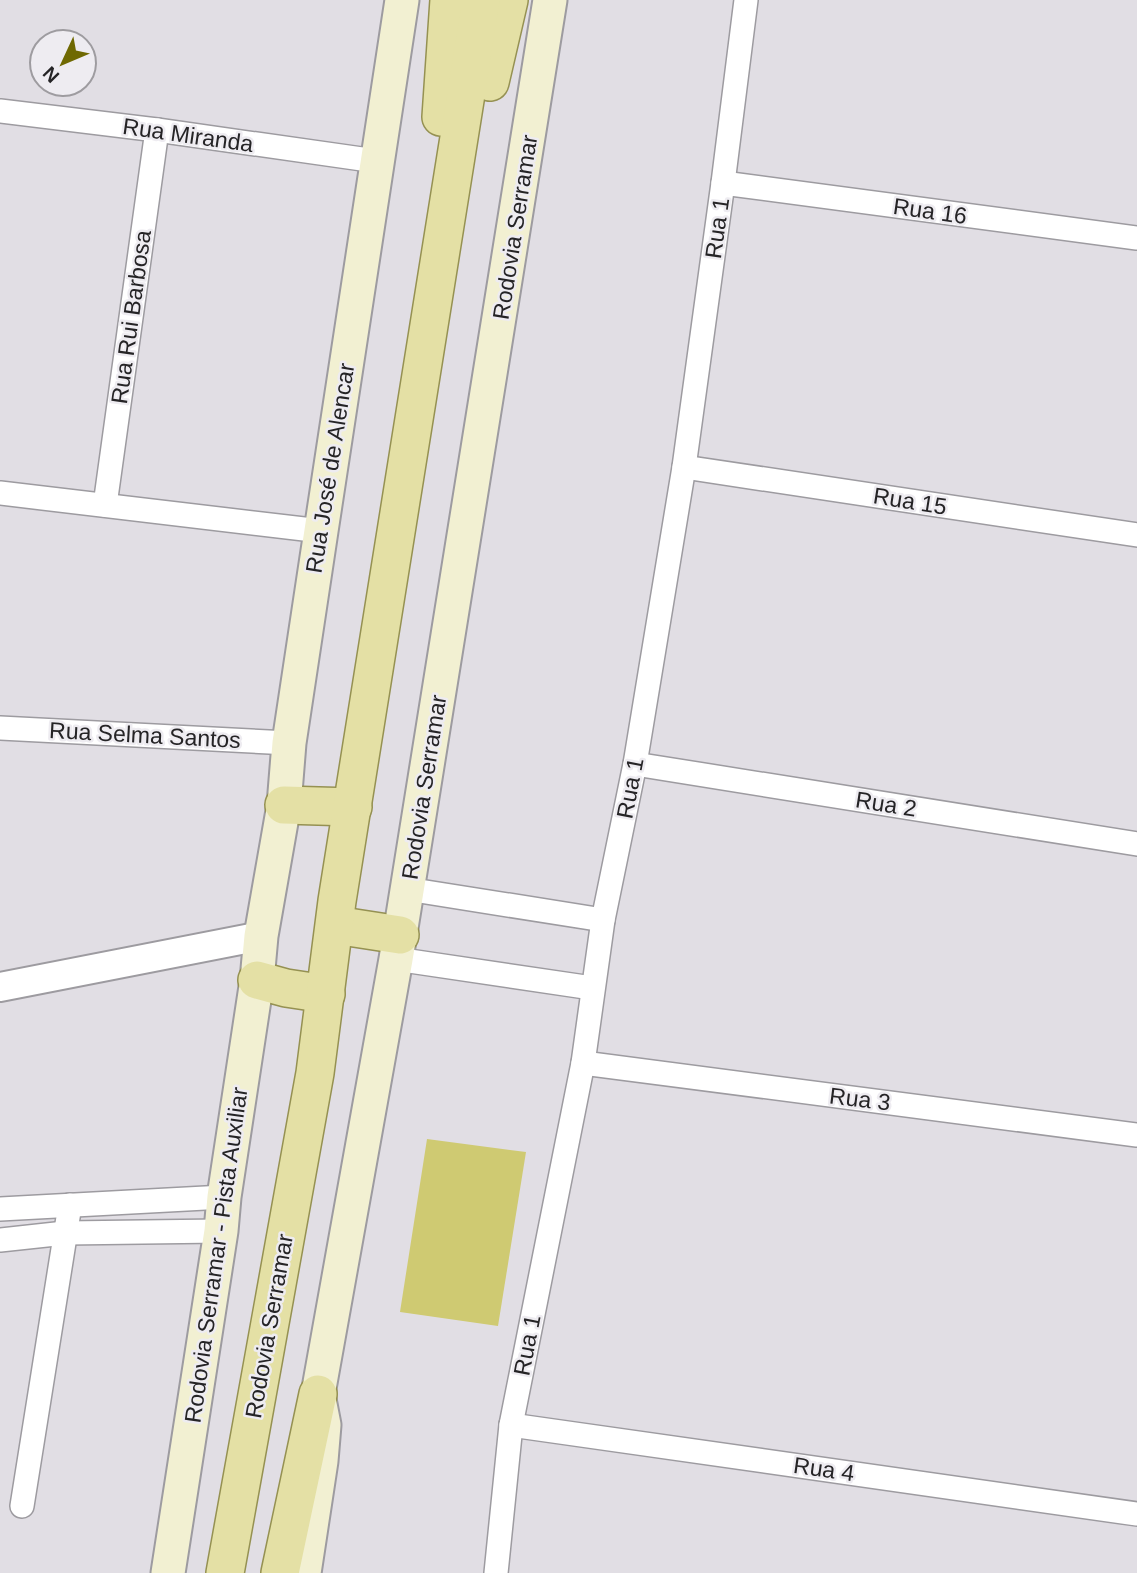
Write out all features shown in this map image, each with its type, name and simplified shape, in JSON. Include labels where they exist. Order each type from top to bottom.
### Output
[{"type":"main road","name":"Rua José de Alencar","points":[[261,936],[284,805],[289,743],[402,0]]},
{"type":"main road","points":[[449,0],[441,118],[443,158],[450,202]]},
{"type":"main road","name":"Rodovia Serramar","points":[[225,1573],[315,1073],[353,807],[481,0]]},
{"type":"main road","points":[[450,202],[474,145],[509,0]]},
{"type":"main road","name":"Rodovia Serramar","points":[[304,1573],[324,1425],[318,1394],[398,947],[550,0]]},
{"type":"main road","points":[[284,805],[353,807]]},
{"type":"main road","points":[[335,925],[398,947]]},
{"type":"main road","name":"Rodovia Serramar - Pista Auxiliar","points":[[168,1573],[221,1231],[261,936]]},
{"type":"main road","points":[[257,980],[326,994]]},
{"type":"main road","points":[[281,1573],[318,1394]]},
{"type":"street","name":"Rua 1","points":[[496,1573],[511,1425],[583,1063],[603,920],[635,764],[684,467],[746,0]]},
{"type":"street","name":"Rua Miranda","points":[[0,111],[376,161]]},
{"type":"street","name":"Rua Rui Barbosa","points":[[105,505],[157,130]]},
{"type":"street","name":"Rua 16","points":[[723,183],[1137,238]]},
{"type":"street","name":"Rua 15","points":[[684,467],[1137,535]]},
{"type":"street","points":[[0,493],[321,531]]},
{"type":"street","name":"Rua Selma Santos","points":[[0,728],[289,743]]},
{"type":"street","name":"Rua 2","points":[[635,764],[1137,844]]},
{"type":"street","points":[[407,889],[603,920]]},
{"type":"street","points":[[0,988],[261,936]]},
{"type":"street","points":[[398,947],[592,988]]},
{"type":"street","name":"Rua 3","points":[[583,1063],[1137,1135]]},
{"type":"street","points":[[0,1209],[224,1196]]},
{"type":"street","points":[[22,1506],[70,1205]]},
{"type":"street","points":[[0,1240],[65,1233],[221,1231]]},
{"type":"street","name":"Rua 4","points":[[511,1425],[1137,1514]]},
{"type":"shaded area","points":[[427,1139],[526,1152],[498,1326],[400,1312]]}]
